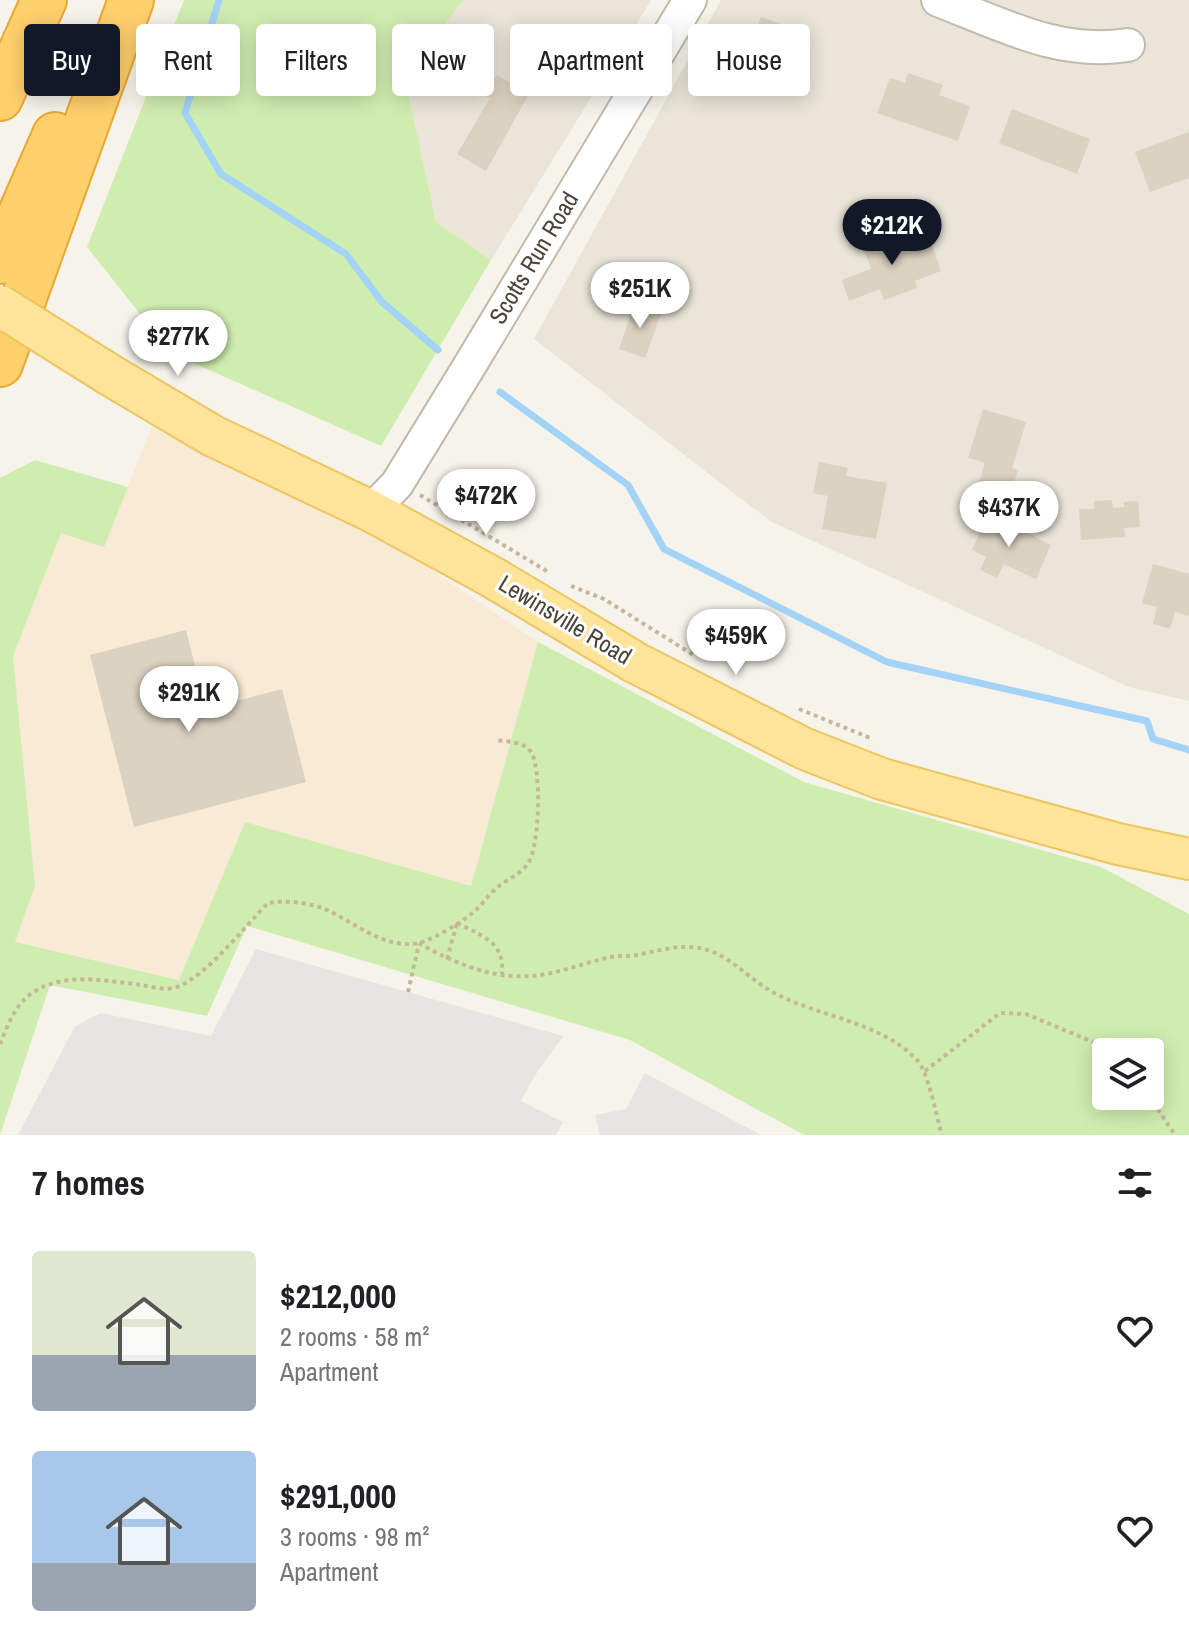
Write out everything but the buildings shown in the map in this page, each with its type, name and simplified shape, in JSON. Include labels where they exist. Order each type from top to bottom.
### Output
[{"type":"highway","points":[[0,98],[44,0]]},
{"type":"highway","points":[[0,261],[113,0]]},
{"type":"highway","points":[[0,364],[131,0]]},
{"type":"main road","name":"Lewinsville Road","points":[[0,306],[213,436],[384,498],[492,577],[636,663],[805,749],[882,779],[1118,844],[1189,859]]},
{"type":"main road","name":"Lewinsville Road","points":[[1118,844],[1189,879]]},
{"type":"street","name":"Scotts Run Road","points":[[384,498],[690,0]]},
{"type":"street","points":[[938,0],[1051,43],[1079,48],[1128,45]]},
{"type":"path","points":[[384,498],[424,497],[558,578]]},
{"type":"path","points":[[570,585],[604,599],[696,656]]},
{"type":"path","points":[[787,703],[873,740]]},
{"type":"path","points":[[408,992],[419,943],[475,911],[497,887],[528,864],[536,849],[538,767],[530,750],[518,743],[497,740]]},
{"type":"path","points":[[0,1044],[20,1003],[37,988],[79,980],[175,988],[190,980],[222,952],[268,903],[280,901],[322,908],[380,938],[419,943],[447,959],[502,974],[544,975],[615,956],[680,947],[720,954],[765,988],[792,1003],[890,1039],[916,1059],[925,1071],[942,1135]]},
{"type":"path","points":[[447,959],[457,923]]},
{"type":"path","points":[[457,923],[499,949],[504,960],[502,974]]},
{"type":"path","points":[[925,1071],[1000,1013],[1026,1014],[1092,1042]]},
{"type":"path","points":[[1158,1110],[1175,1135]]},
{"type":"shaded area","points":[[463,0],[651,0],[636,24],[510,24],[510,96],[592,96],[491,260],[436,222],[409,96],[494,96],[494,24],[445,24]]},
{"type":"shaded area","points":[[721,0],[1189,0],[1189,701],[1129,687],[770,521],[534,339],[668,96],[672,96],[672,89],[688,60],[688,96],[810,96],[810,24],[708,24]]},
{"type":"shaded area","points":[[156,416],[292,476],[538,642],[471,887],[245,822],[180,980],[15,942],[35,885],[13,656],[61,532],[104,546]]},
{"type":"shaded area","points":[[256,949],[563,1036],[521,1101],[563,1122],[556,1135],[18,1135],[75,1026],[101,1013],[211,1036]]},
{"type":"shaded area","points":[[645,1073],[761,1135],[600,1135],[595,1115],[626,1109]]},
{"type":"green space","points":[[184,0],[463,0],[445,24],[392,24],[392,96],[409,96],[436,222],[491,260],[381,446],[171,353],[87,247],[146,96],[240,96],[240,24],[175,24]]},
{"type":"green space","points":[[35,460],[128,487],[104,547],[61,533],[13,656],[35,886],[15,942],[179,980],[245,822],[471,886],[538,642],[804,782],[1101,867],[1189,914],[1189,1135],[804,1135],[630,1040],[247,926],[207,1016],[50,985],[0,1135],[0,478]]},
{"type":"waterway","points":[[219,0],[185,113],[221,174],[346,254],[382,302],[438,350]]},
{"type":"waterway","points":[[500,392],[628,485],[664,549],[887,662],[1147,721],[1153,739],[1189,750]]}]
